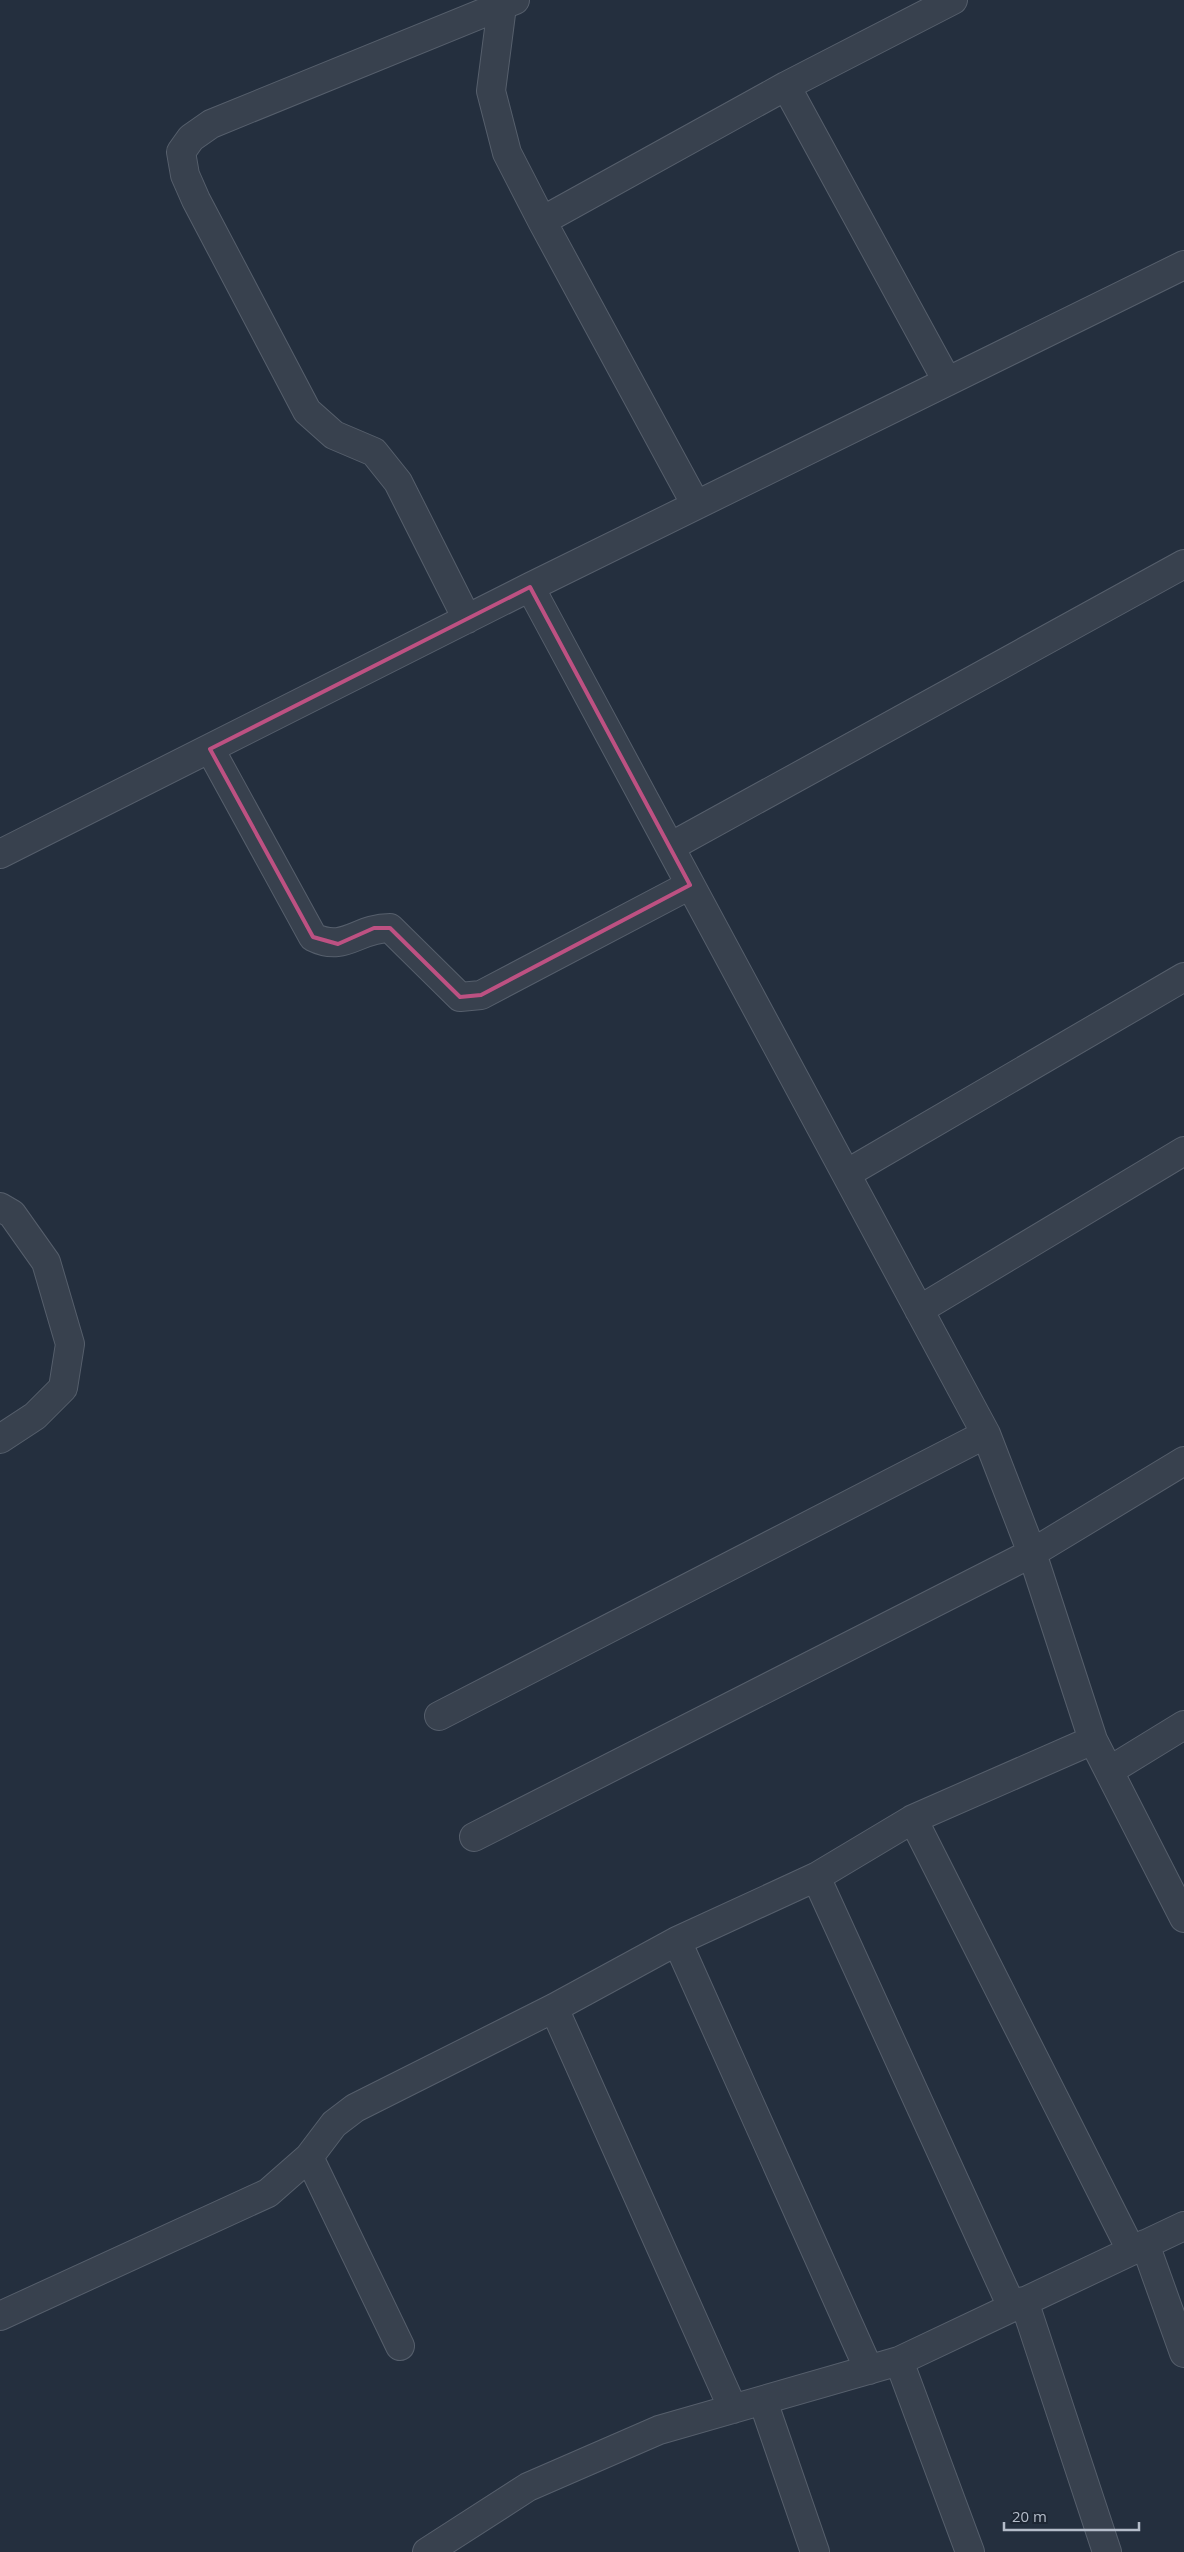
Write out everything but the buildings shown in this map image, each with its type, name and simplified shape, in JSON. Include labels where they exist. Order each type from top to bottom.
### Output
[{"type":"street","points":[[542,221],[786,86],[953,0]]},
{"type":"street","points":[[509,3],[491,91],[507,153],[696,505]]},
{"type":"street","points":[[467,619],[398,482],[374,452],[334,436],[307,411],[196,200],[185,175],[181,152],[191,138],[211,124],[509,3]]},
{"type":"street","points":[[786,86],[947,381]]},
{"type":"street","points":[[0,854],[530,587],[1184,265]]},
{"type":"street","points":[[670,847],[1184,564]]},
{"type":"street","points":[[530,587],[986,1434],[1032,1553],[1093,1740],[1184,1918]]},
{"type":"street","points":[[210,749],[313,937],[326,944],[338,944],[374,928],[390,928],[460,997],[481,995],[690,885]]},
{"type":"street","points":[[846,1174],[1184,977]]},
{"type":"street","points":[[919,1310],[1184,1151]]},
{"type":"street","points":[[0,1207],[12,1214],[46,1262],[70,1344],[63,1388],[35,1416],[0,1439]]},
{"type":"street","points":[[439,1716],[986,1434]]},
{"type":"street","points":[[474,1837],[1032,1553],[1184,1461]]},
{"type":"street","points":[[1109,1771],[1184,1725]]},
{"type":"street","points":[[0,2316],[268,2193],[309,2157],[334,2124],[355,2108],[554,2008],[677,1941],[816,1877],[913,1819],[1093,1740]]},
{"type":"street","points":[[913,1819],[1138,2247],[1184,2353]]},
{"type":"street","points":[[816,1877],[1018,2304],[1107,2552]]},
{"type":"street","points":[[677,1941],[869,2370]]},
{"type":"street","points":[[554,2008],[733,2409]]},
{"type":"street","points":[[309,2157],[400,2346]]},
{"type":"street","points":[[427,2552],[528,2487],[659,2430],[899,2361],[1184,2226]]},
{"type":"street","points":[[899,2361],[970,2552]]},
{"type":"street","points":[[763,2400],[815,2552]]},
{"type":"highlighted area","points":[[530,587],[690,885],[481,995],[460,997],[390,928],[374,928],[338,944],[313,937],[210,749]]}]
